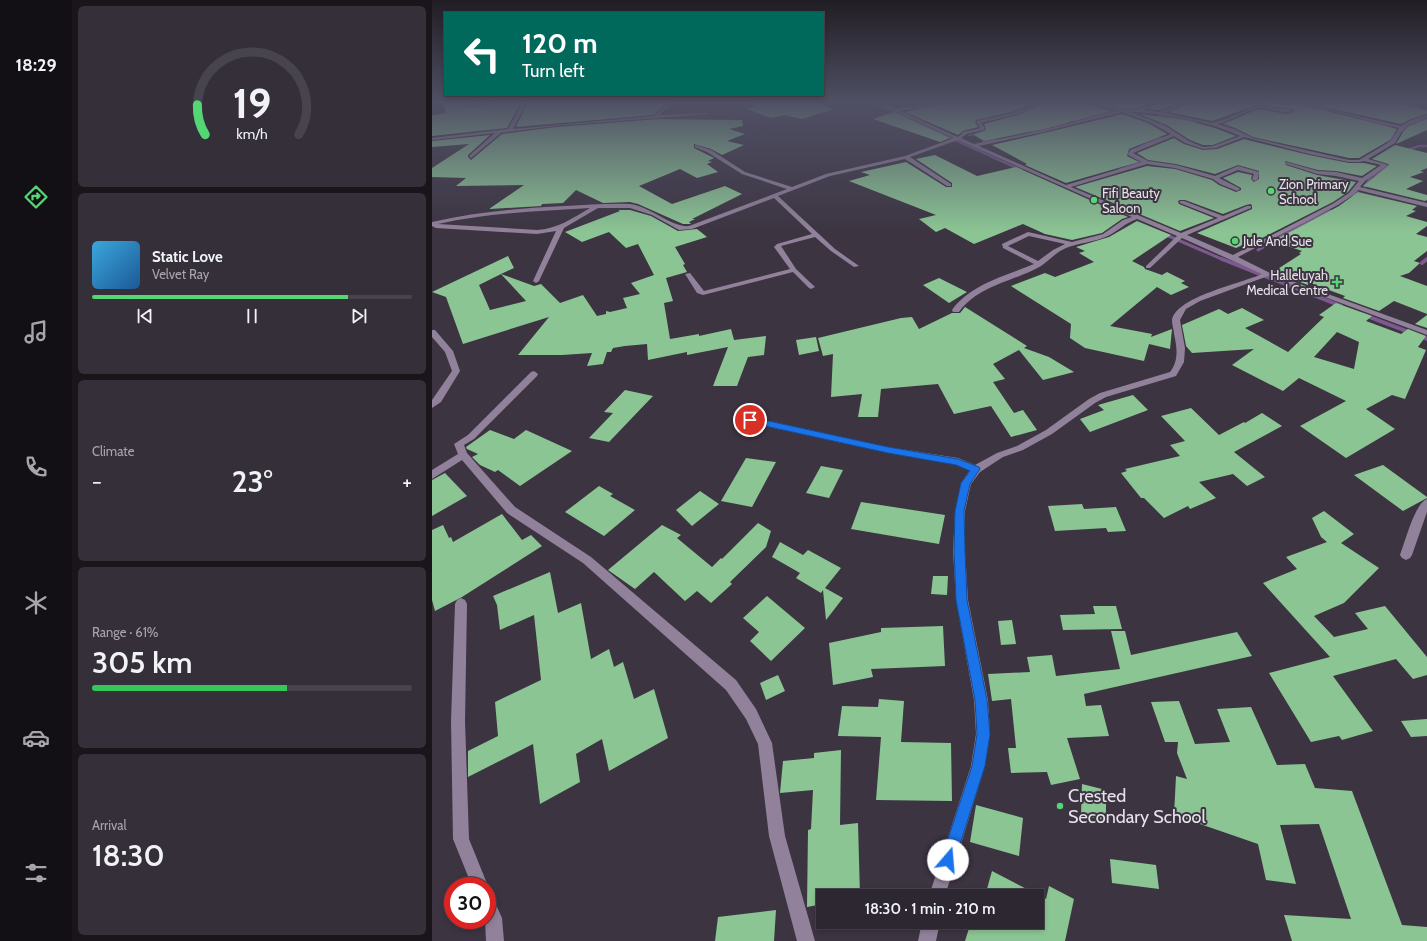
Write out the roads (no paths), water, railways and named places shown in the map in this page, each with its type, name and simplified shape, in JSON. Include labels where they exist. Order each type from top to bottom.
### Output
[{"type":"street","points":[[471,157],[483,146]]},
{"type":"street","points":[[698,146],[708,150],[735,169],[745,174],[794,189]]},
{"type":"street","points":[[432,225],[462,217],[505,211],[600,206],[631,206],[654,214],[681,229],[701,224],[835,173],[906,157],[937,146]]},
{"type":"street","points":[[978,146],[1066,187],[1232,257],[1268,274],[1427,333]]},
{"type":"street","points":[[1145,146],[1132,151],[1130,154],[1147,162],[1176,167],[1215,178],[1222,183],[1237,189]]},
{"type":"street","points":[[1201,146],[1208,148],[1214,146]]},
{"type":"street","points":[[1281,146],[1339,160],[1360,161],[1386,146]]},
{"type":"street","points":[[906,157],[949,185]]},
{"type":"street","points":[[1232,257],[1336,204],[1358,188],[1363,180],[1385,165],[1364,159]]},
{"type":"street","points":[[1066,187],[1147,162]]},
{"type":"street","points":[[1288,163],[1317,172],[1336,174],[1363,180]]},
{"type":"street","points":[[1215,178],[1238,168],[1257,173],[1255,179]]},
{"type":"street","points":[[1358,188],[1427,205]]},
{"type":"street","points":[[775,196],[833,250],[856,266]]},
{"type":"street","points":[[1182,202],[1224,218]]},
{"type":"street","points":[[432,225],[537,232],[550,231],[561,227],[583,213],[600,206]]},
{"type":"street","points":[[1148,267],[1180,236],[1249,207]]},
{"type":"street","points":[[432,217],[462,217]]},
{"type":"street","points":[[956,310],[962,302],[982,288],[1039,264],[1055,250],[1070,244],[1105,235],[1125,221],[1136,217]]},
{"type":"street","points":[[536,281],[561,227]]},
{"type":"street","points":[[1039,264],[1005,247],[1004,244],[1028,234],[1070,244]]},
{"type":"street","points":[[811,288],[794,270],[777,246],[816,235]]},
{"type":"street","points":[[688,274],[703,293],[794,270]]},
{"type":"street","points":[[939,889],[978,766],[983,734],[981,700],[962,600],[959,551],[960,511],[966,483],[976,469],[1000,455],[1020,448],[1049,432],[1092,401],[1103,395],[1173,374],[1180,363],[1180,347],[1176,320],[1183,308],[1197,299],[1252,281],[1268,274]]},
{"type":"street","points":[[432,332],[449,351],[456,371],[438,400],[432,405]]},
{"type":"street","points":[[534,374],[471,437],[459,444],[463,454],[511,510],[587,560],[731,685],[744,703],[758,727],[765,743],[778,836],[806,941]]},
{"type":"street","points":[[750,420],[888,450],[958,462],[976,469]]},
{"type":"street","points":[[432,475],[463,454]]},
{"type":"street","points":[[1406,555],[1421,512],[1427,503]]},
{"type":"street","points":[[460,604],[458,721],[461,839],[476,877]]},
{"type":"street","points":[[494,929],[495,941]]},
{"type":"street","points":[[927,941],[930,929]]},
{"type":"waterway","points":[[968,146],[1021,170]]},
{"type":"waterway","points":[[1407,153],[1408,150],[1419,146],[1427,146]]},
{"type":"waterway","points":[[1119,170],[1142,162],[1126,152]]},
{"type":"waterway","points":[[1380,171],[1389,166]]},
{"type":"waterway","points":[[1365,186],[1372,176],[1382,170]]},
{"type":"waterway","points":[[1354,195],[1357,192]]},
{"type":"waterway","points":[[1258,250],[1310,220],[1330,211]]},
{"type":"waterway","points":[[1164,234],[1224,260]]},
{"type":"waterway","points":[[1222,259],[1341,306]]},
{"type":"waterway","points":[[1422,263],[1427,259]]},
{"type":"waterway","points":[[1364,315],[1427,339]]},
{"type":"place","name":"Zion Primary School","points":[[1271,191]]},
{"type":"place","name":"Fifi Beauty Saloon","points":[[1094,200]]},
{"type":"place","name":"Jule And Sue","points":[[1235,241]]},
{"type":"place","name":"Halleluyah Medical Centre","points":[[1337,282]]},
{"type":"place","name":"Crested Secondary School","points":[[1060,806]]}]
